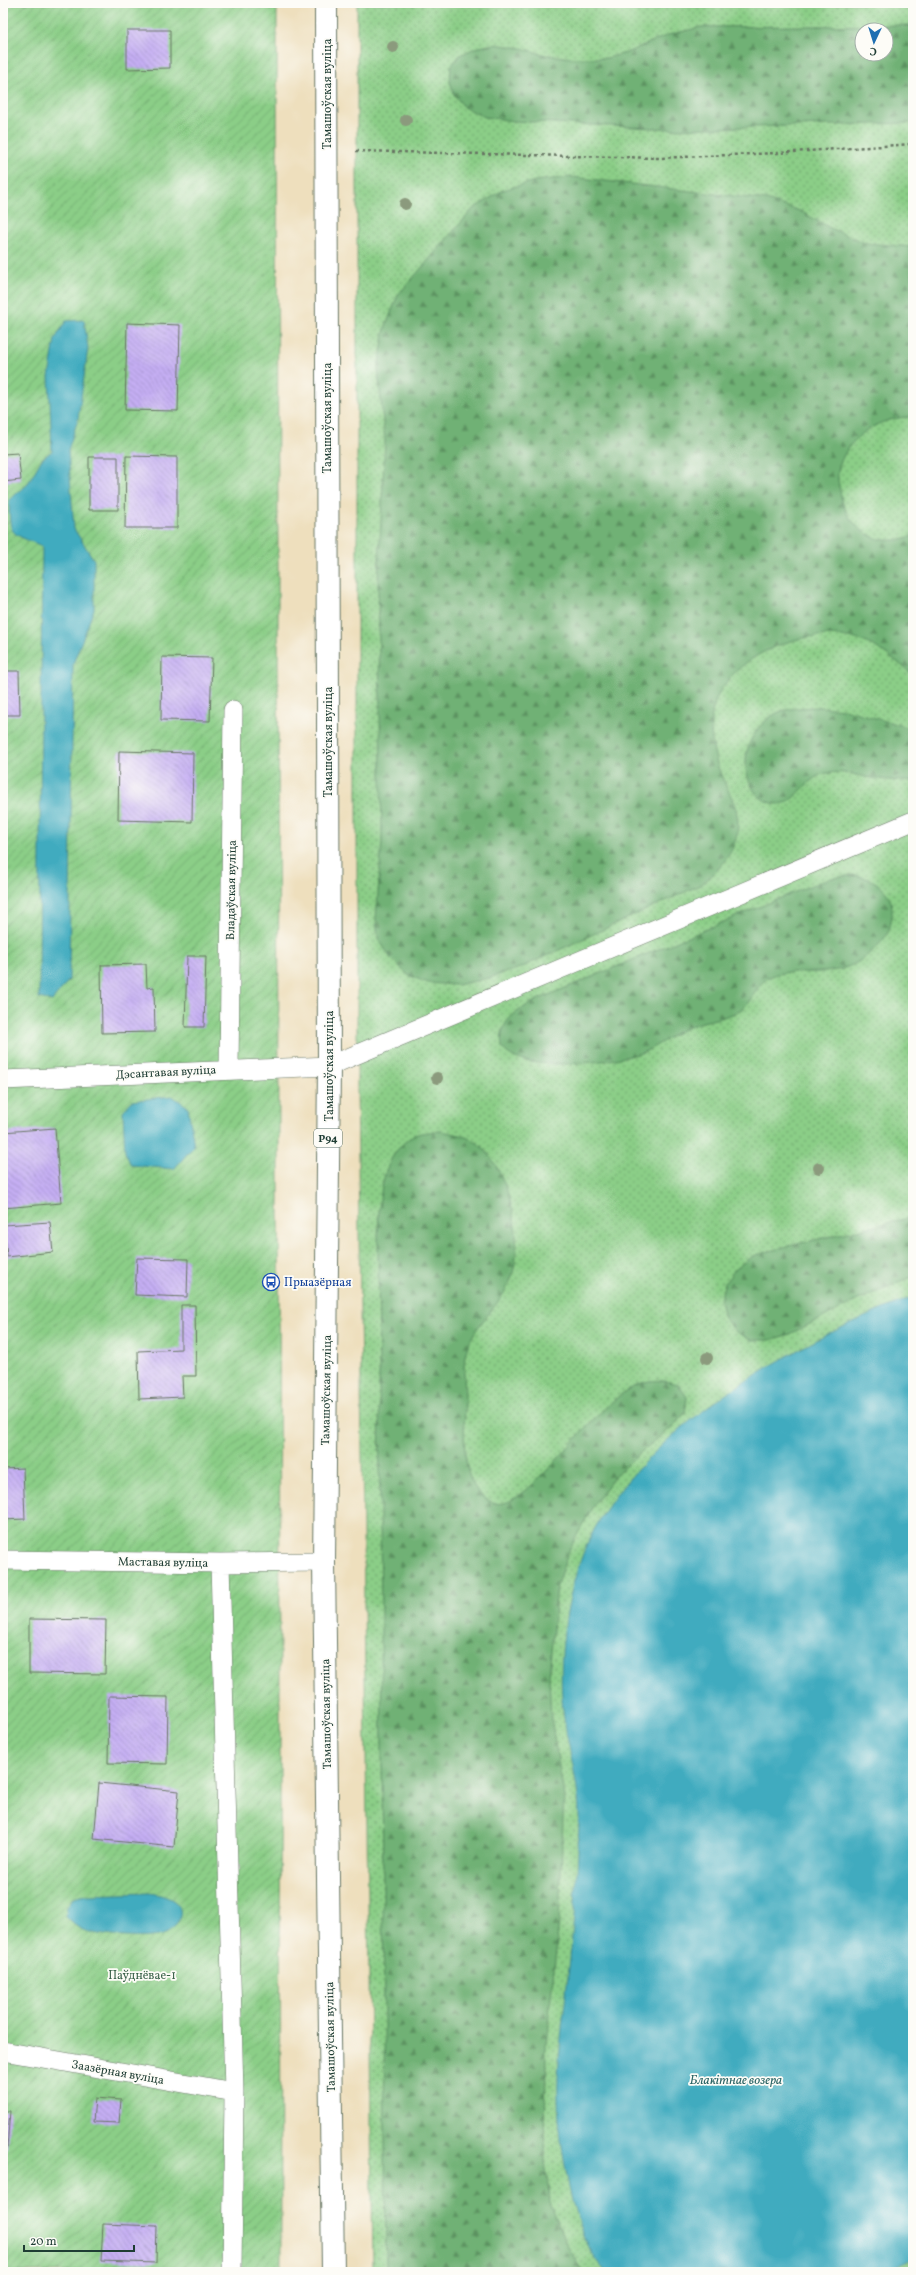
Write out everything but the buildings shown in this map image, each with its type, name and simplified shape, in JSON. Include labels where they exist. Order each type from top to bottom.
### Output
[{"type":"main road","name":"Тамашоўская вуліца","points":[[326,3],[329,1066],[324,1562],[333,2272]]},
{"type":"lane","name":"Владаўская вуліца","points":[[229,1070],[233,710]]},
{"type":"lane","points":[[329,1066],[913,821]]},
{"type":"lane","name":"Дэсантавая вуліца","points":[[3,1080],[329,1066]]},
{"type":"lane","name":"Маставая вуліца","points":[[3,1560],[220,1563],[324,1562]]},
{"type":"lane","points":[[220,1563],[234,2092],[232,2272]]},
{"type":"lane","name":"Заазёрная вуліца","points":[[3,2051],[234,2092]]},
{"type":"path","points":[[327,150],[659,158],[777,153],[913,144]]},
{"type":"green space","name":"Паўднёвае-1","points":[[3,3],[277,3],[281,2272],[3,2272]]},
{"type":"green space","points":[[357,3],[913,3],[913,2272],[373,2272],[357,1086]]},
{"type":"green space","points":[[894,25],[913,25],[913,123],[672,129],[513,121],[485,117],[465,108],[455,96],[450,82],[451,66],[460,55],[475,48],[494,44],[521,48],[546,55],[573,58],[607,58],[626,53],[668,35],[701,27],[854,26],[854,62],[894,62]]},
{"type":"green space","points":[[572,177],[766,200],[800,211],[830,228],[865,243],[913,247],[913,417],[888,420],[865,431],[848,449],[842,460],[838,477],[842,501],[851,519],[858,527],[866,533],[884,540],[897,540],[913,536],[913,675],[875,647],[857,639],[848,637],[827,635],[805,638],[782,644],[760,654],[741,667],[725,684],[715,703],[711,725],[714,751],[718,767],[736,808],[738,824],[735,842],[727,858],[716,871],[702,884],[520,968],[489,978],[457,985],[428,983],[408,975],[390,957],[378,938],[376,919],[382,841],[378,581],[385,441],[378,370],[385,328],[398,295],[473,209],[503,190],[535,181]]},
{"type":"green space","points":[[819,707],[844,709],[913,729],[913,781],[871,778],[846,773],[826,773],[814,778],[798,794],[786,802],[779,804],[772,803],[760,797],[752,787],[746,767],[748,746],[758,728],[775,714],[785,710]]},
{"type":"green space","points":[[853,875],[864,877],[881,886],[890,899],[892,911],[890,927],[885,937],[875,949],[864,958],[848,967],[822,972],[787,972],[772,976],[766,979],[758,987],[742,1009],[730,1015],[697,1024],[685,1029],[646,1051],[618,1059],[578,1063],[539,1063],[523,1061],[512,1056],[502,1048],[501,1038],[506,1023],[516,1013],[539,999],[812,885],[832,878]]},
{"type":"green space","points":[[439,1131],[456,1134],[473,1140],[482,1147],[492,1159],[507,1191],[515,1228],[515,1264],[511,1279],[500,1299],[473,1335],[465,1356],[464,1442],[469,1473],[474,1486],[482,1496],[494,1503],[509,1501],[526,1490],[606,1407],[626,1391],[645,1382],[662,1381],[678,1384],[687,1397],[685,1413],[672,1427],[641,1452],[615,1476],[593,1506],[570,1548],[557,1584],[549,1676],[551,1719],[564,1795],[559,1922],[546,2044],[545,2161],[550,2203],[564,2239],[582,2272],[386,2272],[379,1212],[383,1182],[387,1168],[394,1155],[403,1144],[415,1135]]},
{"type":"green space","points":[[913,1217],[913,1276],[858,1300],[790,1334],[770,1340],[751,1340],[736,1332],[724,1318],[720,1300],[725,1283],[736,1268],[753,1256],[780,1248]]},
{"type":"water","points":[[84,320],[88,348],[78,419],[68,450],[74,529],[94,560],[94,609],[73,664],[69,980],[52,1001],[39,998],[42,546],[17,535],[14,532],[10,521],[9,500],[27,485],[42,459],[52,451],[49,377],[55,339],[66,321]]},
{"type":"water","points":[[172,1096],[188,1107],[194,1146],[174,1169],[131,1165],[125,1152],[123,1111],[132,1101]]},
{"type":"water","name":"Блакітнае возера","points":[[913,1297],[913,2259],[885,2272],[606,2272],[589,2249],[575,2211],[569,2188],[561,2141],[558,2097],[560,2043],[575,1909],[579,1822],[578,1795],[564,1718],[561,1671],[566,1622],[576,1573],[594,1530],[619,1491],[652,1455],[691,1421],[734,1389],[779,1361],[870,1314]]},
{"type":"water","points":[[149,1893],[167,1897],[173,1900],[180,1908],[178,1921],[171,1930],[165,1934],[148,1937],[124,1937],[100,1934],[80,1929],[66,1917],[67,1907],[73,1898],[86,1895]]},
{"type":"place","name":"Прыазёрная","points":[[271,1282]]}]
